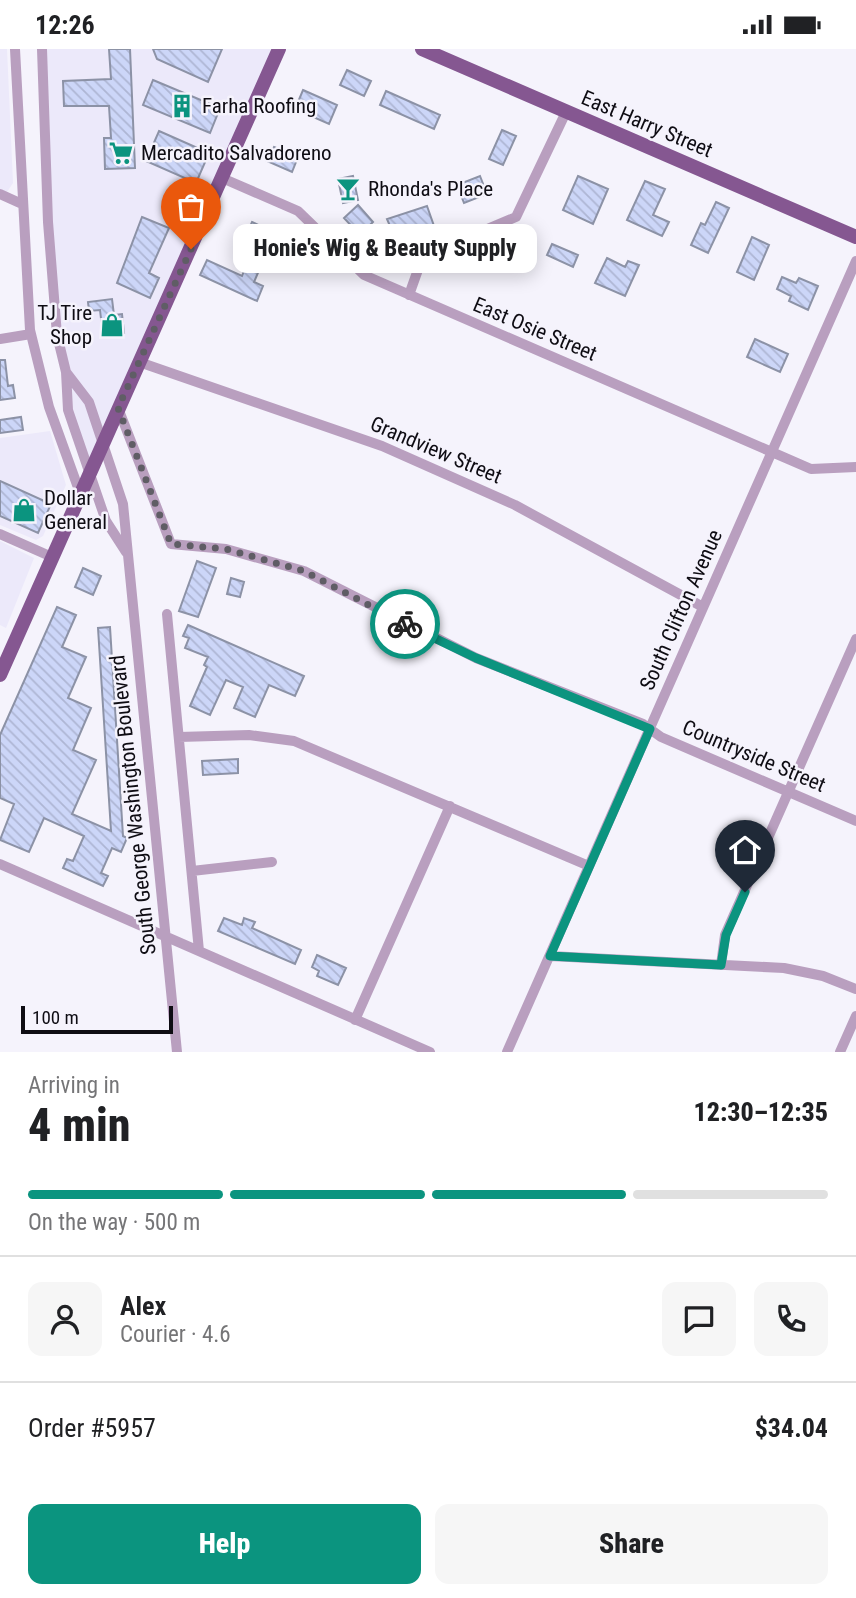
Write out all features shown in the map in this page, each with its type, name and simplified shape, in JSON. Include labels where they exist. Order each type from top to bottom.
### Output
[{"type":"main road","points":[[0,675],[279,49]]},
{"type":"main road","name":"East Harry Street","points":[[422,49],[856,237]]},
{"type":"street","points":[[15,49],[31,334],[48,407],[80,493]]},
{"type":"street","name":"South George Washington Boulevard","points":[[42,49],[48,222],[57,335],[66,372],[68,410],[106,521],[127,554]]},
{"type":"street","points":[[409,295],[420,264],[428,254],[516,217],[566,112]]},
{"type":"street","name":"East Osie Street","points":[[222,178],[298,211],[364,275],[771,453],[811,468],[856,467]]},
{"type":"street","points":[[0,194],[22,204]]},
{"type":"street","name":"South Clifton Avenue","points":[[507,1052],[856,261]]},
{"type":"street","points":[[0,339],[31,334]]},
{"type":"street","name":"Grandview Street","points":[[139,362],[382,446],[515,505],[703,607]]},
{"type":"street","name":"South George Washington Boulevard","points":[[66,372],[89,402],[123,504],[177,1052]]},
{"type":"street","name":"Countryside Street","points":[[118,408],[171,544],[226,549],[304,571],[476,658],[650,729],[856,821]]},
{"type":"street","points":[[0,534],[52,557]]},
{"type":"street","points":[[167,614],[199,951]]},
{"type":"street","points":[[721,965],[726,935],[856,639]]},
{"type":"street","points":[[179,737],[249,735],[295,741],[589,866]]},
{"type":"street","points":[[355,1020],[450,806]]},
{"type":"street","points":[[192,871],[272,862]]},
{"type":"street","points":[[0,864],[430,1052]]},
{"type":"street","points":[[550,956],[784,968],[823,977],[856,989]]},
{"type":"street","points":[[840,1052],[856,1016]]},
{"type":"shaded area","points":[[0,49],[7,49],[13,183],[7,192],[0,191]]},
{"type":"shaded area","points":[[42,49],[279,49],[90,470],[68,410],[57,335]]},
{"type":"shaded area","points":[[50,431],[66,485],[43,536],[36,540],[0,525],[0,438]]},
{"type":"shaded area","points":[[0,541],[34,558],[6,628],[0,625]]},
{"type":"building","points":[[109,49],[130,49],[135,168],[105,169],[104,138],[111,138],[109,106],[64,106],[63,81],[111,79]]},
{"type":"building","points":[[153,49],[222,49],[208,82],[157,59]]},
{"type":"building","points":[[347,70],[371,81],[364,96],[340,85]]},
{"type":"building","name":"Farha Roofing","points":[[153,80],[220,108],[210,133],[143,105]]},
{"type":"building","points":[[303,90],[337,105],[329,124],[295,109]]},
{"type":"building","points":[[386,91],[440,115],[434,129],[380,105]]},
{"type":"building","points":[[502,130],[516,136],[503,165],[489,159]]},
{"type":"building","points":[[159,131],[209,153],[196,183],[146,161]]},
{"type":"building","points":[[274,147],[298,157],[292,172],[267,161]]},
{"type":"building","name":"Rhonda's Place","points":[[353,176],[358,200],[343,203],[338,179]]},
{"type":"building","points":[[480,176],[487,194],[464,203],[457,185]]},
{"type":"building","points":[[578,176],[608,189],[593,224],[563,210]]},
{"type":"building","points":[[645,181],[665,189],[653,215],[669,222],[662,236],[627,220]]},
{"type":"building","points":[[716,202],[729,208],[708,253],[691,245],[701,223],[705,225]]},
{"type":"building","points":[[358,205],[373,222],[360,235],[344,218]]},
{"type":"building","points":[[427,206],[434,226],[396,240],[387,219]]},
{"type":"building","points":[[142,217],[169,228],[149,273],[159,278],[150,298],[117,283]]},
{"type":"building","points":[[252,222],[275,233],[254,282],[263,286],[257,301],[200,275],[207,260],[242,276],[248,261],[237,256]]},
{"type":"building","points":[[752,237],[769,245],[754,280],[737,272]]},
{"type":"building","points":[[552,244],[578,255],[573,267],[547,255]]},
{"type":"building","points":[[607,258],[625,267],[628,261],[639,265],[625,296],[595,283]]},
{"type":"building","points":[[782,277],[796,283],[799,278],[818,286],[808,310],[789,301],[791,296],[777,289]]},
{"type":"building","points":[[112,299],[114,315],[122,314],[124,333],[103,336],[100,310],[89,311],[88,302]]},
{"type":"building","points":[[755,339],[788,354],[780,372],[747,357]]},
{"type":"building","points":[[0,360],[5,360],[8,386],[13,385],[15,398],[0,400]]},
{"type":"building","points":[[21,417],[23,430],[0,433],[0,420]]},
{"type":"building","name":"Dollar General","points":[[0,481],[51,504],[38,533],[0,516]]},
{"type":"building","points":[[197,561],[216,568],[198,617],[179,611]]},
{"type":"building","points":[[83,568],[101,576],[93,595],[75,587]]},
{"type":"building","points":[[231,578],[244,582],[240,597],[227,594]]},
{"type":"building","points":[[57,607],[76,615],[62,647],[86,657],[68,698],[91,708],[73,750],[96,760],[72,814],[111,831],[98,628],[110,627],[123,836],[127,838],[121,852],[112,848],[101,873],[108,876],[103,886],[63,868],[67,859],[73,861],[84,836],[44,818],[29,852],[0,840],[14,804],[0,798],[0,735]]},
{"type":"building","points":[[188,625],[304,676],[295,696],[269,685],[255,717],[234,708],[243,687],[226,680],[210,715],[190,706],[207,667],[204,665],[208,657],[185,648],[189,638],[183,636]]},
{"type":"building","points":[[238,759],[238,773],[203,775],[202,761]]},
{"type":"building","points":[[224,918],[242,925],[244,918],[255,922],[252,928],[301,950],[295,964],[218,931]]},
{"type":"building","points":[[317,955],[346,968],[338,985],[317,976],[319,971],[312,967]]},
{"type":"way so far","points":[[191,249],[118,408],[171,544],[226,549],[304,571],[405,624]]},
{"type":"place","name":"Farha Roofing","points":[[182,106]]},
{"type":"place","name":"Mercadito Salvadoreno","points":[[121,153]]},
{"type":"place","name":"Rhonda's Place","points":[[348,189]]},
{"type":"place","name":"Honie's Wig & Beauty Supply","points":[[191,249]]},
{"type":"place","name":"TJ Tire Shop","points":[[112,325]]},
{"type":"place","name":"Dollar General","points":[[24,510]]},
{"type":"route","points":[[405,624],[476,658],[650,729],[550,956],[721,965],[726,935],[745,892]]}]
